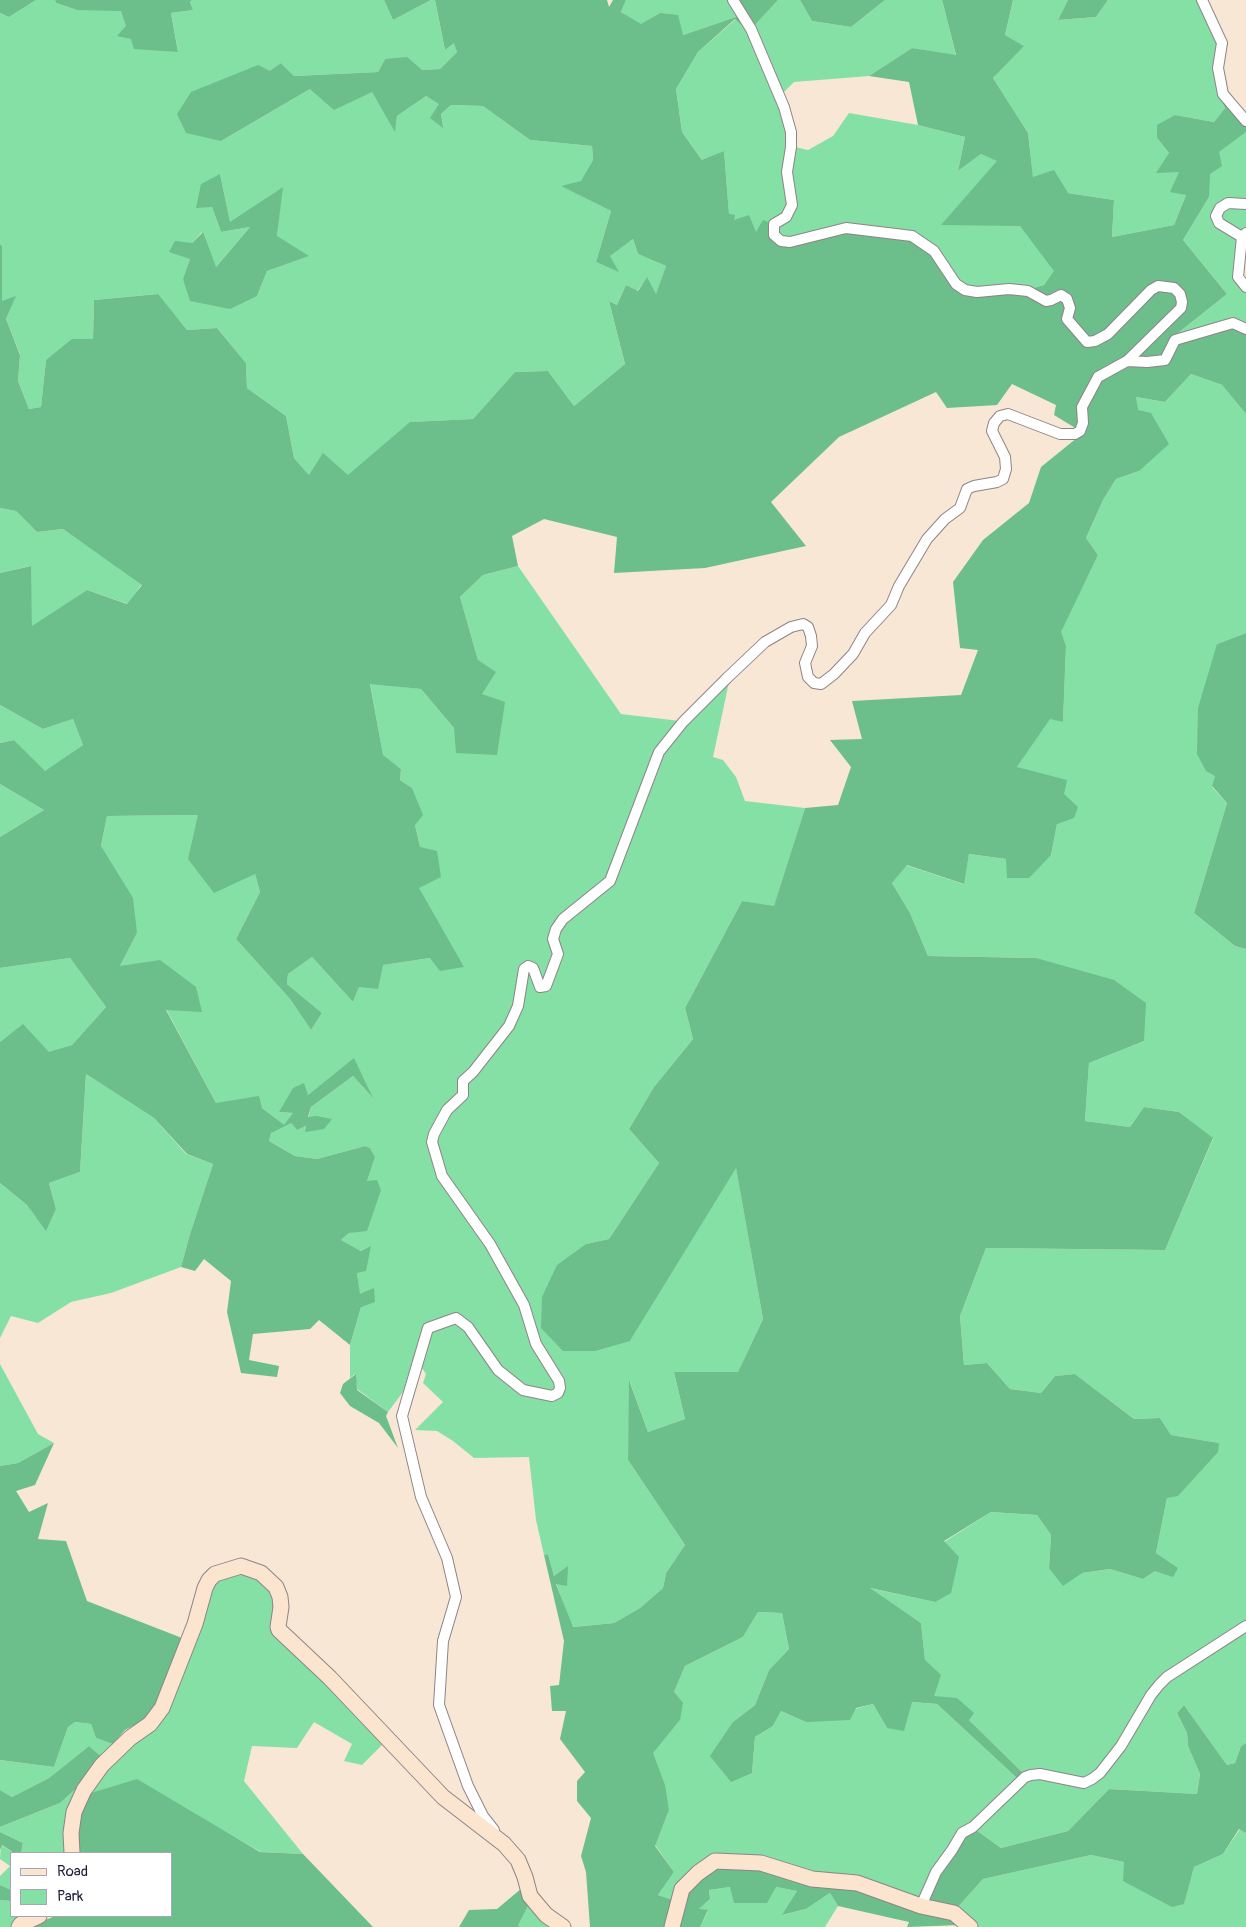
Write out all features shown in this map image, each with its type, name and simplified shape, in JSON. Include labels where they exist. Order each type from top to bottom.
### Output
[{"type":"street","points":[[563,1927],[546,1915],[530,1896],[518,1860],[483,1816],[468,1786],[439,1705],[443,1641],[456,1597],[447,1558],[421,1498],[402,1416],[428,1328],[456,1318],[468,1327],[498,1370],[523,1390],[552,1396],[558,1393],[560,1388],[559,1381],[536,1344],[524,1305],[490,1244],[442,1176],[432,1142],[434,1134],[447,1110],[463,1095],[463,1081],[473,1072],[510,1026],[518,1006],[524,969],[528,966],[533,968],[540,987],[546,986],[558,954],[553,939],[556,929],[564,919],[610,880],[659,752],[683,722],[765,642],[791,627],[803,624],[808,627],[812,646],[805,663],[811,681],[814,684],[820,684],[834,674],[853,654],[865,633],[891,605],[899,586],[927,539],[945,519],[960,508],[968,489],[1003,479],[1006,469],[1005,457],[992,431],[994,423],[1000,416],[1008,414],[1060,434],[1075,434],[1080,431],[1083,423],[1082,407],[1098,378],[1127,361],[1181,308],[1182,302],[1180,294],[1174,288],[1158,286],[1151,290],[1108,334],[1095,341],[1086,342],[1067,319],[1070,308],[1067,299],[1061,295],[1046,301],[1028,291],[1009,289],[977,292],[965,290],[956,284],[934,251],[912,236],[846,228],[790,242],[781,241],[774,235],[774,224],[786,217],[792,205],[787,172],[791,132],[784,107],[751,29],[733,0]]},
{"type":"street","points":[[1202,0],[1222,43],[1218,68],[1223,94],[1246,121]]},
{"type":"street","points":[[1246,204],[1228,203],[1220,208],[1216,216],[1219,223],[1244,235],[1238,277],[1246,287]]},
{"type":"street","points":[[1127,361],[1147,362],[1165,360],[1175,340],[1204,330],[1233,323],[1246,330]]},
{"type":"street","points":[[72,1852],[70,1833],[74,1812],[84,1790],[102,1765],[130,1738],[150,1724],[162,1708],[195,1624],[209,1580],[215,1574],[241,1566],[261,1573],[276,1587],[281,1607],[279,1630],[330,1678],[443,1797],[504,1844]]},
{"type":"street","points":[[921,1906],[936,1872],[962,1833],[973,1828],[1025,1777],[1031,1774],[1040,1774],[1084,1783],[1092,1779],[1121,1746],[1150,1695],[1163,1681],[1246,1626]]},
{"type":"street","points":[[672,1927],[682,1889],[698,1873],[715,1861],[761,1863],[812,1879],[857,1883],[921,1906],[954,1913],[970,1927]]},
{"type":"street","points":[[19,1927],[21,1924],[37,1917]]},
{"type":"green space","points":[[0,0],[36,0],[9,17],[0,13]]},
{"type":"green space","points":[[36,0],[55,0],[56,3],[77,10],[121,10],[131,39],[178,51],[171,13],[193,10],[190,2],[192,0],[384,0],[393,20],[431,0],[435,0],[445,50],[455,42],[457,52],[440,69],[422,70],[385,59],[378,72],[294,76],[281,63],[221,141],[310,89],[372,92],[395,130],[397,116],[426,96],[440,104],[441,114],[451,105],[483,106],[530,140],[592,146],[593,160],[581,182],[562,186],[611,211],[596,262],[618,271],[609,256],[633,239],[638,254],[666,266],[656,295],[647,278],[637,291],[626,285],[617,305],[609,301],[625,364],[574,406],[548,371],[515,372],[473,419],[411,422],[348,476],[309,475],[294,458],[286,416],[247,388],[246,363],[217,328],[187,330],[157,294],[94,300],[93,339],[46,360],[41,407],[29,409],[18,381],[20,354],[6,319],[15,297],[2,302],[2,246],[0,244],[0,13],[9,17]],"holes":[[[220,174],[230,223],[282,188],[277,237],[308,256],[267,271],[257,296],[183,280],[190,259],[192,243],[202,232],[215,268],[250,227],[221,232],[212,207]]]},
{"type":"green space","points":[[55,0],[192,0],[190,2],[193,10],[171,13],[178,52],[134,49],[131,39],[117,36],[126,26],[121,11],[77,10],[56,3]]},
{"type":"green space","points":[[384,0],[431,0],[393,20]]},
{"type":"green space","points":[[435,0],[607,0],[609,7],[613,0],[626,0],[621,12],[641,24],[660,13],[678,15],[683,35],[739,16],[747,30],[735,19],[698,52],[676,89],[682,132],[702,160],[724,151],[729,214],[735,215],[734,220],[749,215],[756,232],[763,220],[771,223],[779,244],[846,232],[911,240],[931,254],[953,286],[1061,298],[1085,345],[1160,289],[1173,292],[1177,297],[1177,306],[1126,358],[1095,375],[1077,429],[1054,415],[1056,405],[1012,384],[997,405],[947,408],[936,392],[839,437],[771,502],[806,546],[705,568],[614,573],[617,537],[544,519],[512,536],[518,566],[483,575],[460,597],[478,660],[496,672],[482,694],[505,702],[497,755],[456,753],[454,728],[421,689],[370,684],[383,755],[401,769],[400,780],[412,788],[423,815],[415,825],[420,847],[437,851],[441,877],[419,888],[464,967],[440,971],[430,958],[383,965],[378,989],[359,987],[353,1002],[312,957],[288,974],[287,984],[322,1013],[311,1030],[290,999],[236,939],[260,892],[255,874],[214,893],[188,859],[198,815],[107,816],[101,846],[133,898],[137,933],[120,966],[160,960],[196,987],[202,1012],[166,1010],[216,1103],[259,1096],[262,1108],[284,1125],[293,1113],[279,1112],[293,1088],[304,1083],[308,1095],[354,1058],[373,1098],[353,1076],[311,1107],[308,1117],[316,1116],[332,1119],[324,1129],[305,1132],[306,1126],[297,1130],[291,1123],[271,1133],[269,1141],[295,1156],[317,1159],[365,1146],[370,1148],[375,1157],[367,1181],[377,1180],[381,1190],[367,1231],[349,1233],[341,1240],[361,1251],[371,1246],[366,1271],[357,1273],[360,1294],[374,1288],[375,1302],[361,1307],[350,1345],[319,1320],[310,1329],[253,1334],[249,1360],[279,1366],[277,1377],[241,1373],[227,1312],[231,1281],[204,1259],[195,1271],[181,1267],[213,1164],[187,1154],[154,1118],[86,1074],[80,1172],[49,1183],[56,1209],[46,1231],[27,1205],[0,1183],[0,1042],[23,1024],[49,1052],[72,1045],[106,1007],[70,958],[0,968],[0,837],[44,810],[0,784],[0,743],[14,740],[45,771],[83,745],[73,719],[43,729],[0,705],[0,573],[31,566],[32,626],[87,590],[127,604],[142,585],[63,529],[37,532],[16,511],[0,508],[0,244],[2,246],[2,301],[16,296],[6,319],[20,355],[18,381],[29,409],[41,407],[46,360],[72,339],[93,339],[94,300],[158,294],[187,330],[217,328],[246,363],[247,388],[286,416],[294,458],[309,475],[323,453],[348,475],[410,422],[473,419],[515,372],[548,371],[574,406],[625,364],[609,301],[617,305],[626,285],[638,291],[647,277],[656,294],[666,266],[638,254],[633,239],[610,256],[619,272],[596,262],[611,211],[561,186],[581,181],[593,160],[592,146],[530,140],[483,106],[451,105],[441,114],[443,128],[430,118],[439,104],[426,96],[397,116],[395,132],[372,92],[334,110],[310,89],[221,141],[186,133],[177,114],[191,92],[258,65],[270,71],[281,63],[294,76],[378,72],[385,59],[407,57],[422,70],[440,69],[457,52],[454,43],[445,50]]},
{"type":"green space","points":[[626,0],[729,0],[739,16],[683,35],[660,13],[641,25],[621,12]]},
{"type":"green space","points":[[737,0],[778,0],[754,26]]},
{"type":"green space","points":[[778,0],[800,0],[812,21],[851,27],[885,0],[942,0],[956,56],[912,48],[869,76],[794,82],[782,94],[754,26]]},
{"type":"green space","points":[[800,0],[885,0],[851,27],[812,21]]},
{"type":"green space","points":[[942,0],[1013,0],[1005,35],[1024,46],[993,78],[1028,133],[1033,177],[1054,170],[1068,193],[1114,200],[1112,237],[1174,225],[1186,195],[1170,192],[1179,172],[1156,173],[1169,153],[1157,138],[1157,125],[1175,115],[1214,122],[1225,108],[1220,96],[1246,127],[1246,132],[1219,152],[1222,166],[1210,174],[1209,197],[1183,240],[1227,294],[1173,337],[1163,357],[1135,358],[1184,310],[1176,285],[1168,282],[1157,282],[1105,332],[1095,338],[1087,339],[1070,319],[1069,297],[1051,299],[1030,289],[1044,285],[1054,271],[1020,226],[941,225],[997,161],[981,154],[958,171],[965,137],[918,125],[909,82],[869,76],[912,48],[956,55]]},
{"type":"green space","points":[[1013,0],[1068,0],[1058,20],[1096,17],[1108,0],[1198,0],[1218,43],[1220,96],[1225,108],[1214,122],[1175,115],[1157,138],[1169,153],[1179,172],[1186,195],[1174,225],[1112,237],[1114,200],[1068,193],[1033,178],[1028,133],[993,78],[1023,46],[1005,35]]},
{"type":"green space","points":[[1068,0],[1108,0],[1096,17],[1058,20]]},
{"type":"green space","points":[[736,19],[747,30],[780,108],[787,132],[788,205],[783,215],[756,232],[734,220],[729,215],[724,151],[703,161],[682,132],[676,89],[698,52]]},
{"type":"green space","points":[[849,113],[918,125],[965,137],[958,171],[981,154],[998,161],[1020,225],[1055,271],[1044,285],[1030,289],[967,287],[845,225],[789,238],[783,237],[778,233],[778,227],[789,220],[791,172],[795,147],[808,150],[833,136]]},
{"type":"green space","points":[[1246,132],[1246,200],[1240,200],[1213,216],[1238,239],[1234,278],[1246,293],[1246,325],[1173,337],[1227,294],[1183,240],[1209,197],[1209,174],[1218,152]]},
{"type":"green space","points":[[220,174],[230,222],[283,187],[277,236],[309,256],[267,271],[257,296],[230,309],[190,301],[183,279],[190,259],[169,252],[175,241],[192,243],[203,232],[216,267],[250,227],[221,232],[212,207],[196,208],[201,184]]},
{"type":"green space","points":[[1229,207],[1246,208],[1246,227],[1241,232],[1222,221],[1220,216]]},
{"type":"green space","points":[[1232,327],[1246,333],[1246,414],[1222,385],[1191,374],[1165,402],[1136,397],[1138,410],[1151,413],[1169,444],[1139,471],[1116,479],[1103,500],[1086,538],[1098,555],[1061,632],[1066,646],[1063,722],[1050,719],[1017,767],[1067,780],[1064,794],[1078,807],[1074,818],[1057,824],[1051,855],[1029,878],[1007,878],[1006,859],[969,854],[964,884],[907,865],[892,883],[910,913],[928,956],[1036,958],[1114,980],[1146,1003],[1144,1041],[1089,1063],[1085,1121],[1130,1127],[1144,1107],[1179,1112],[1213,1138],[1165,1250],[986,1248],[960,1316],[964,1365],[987,1363],[1010,1389],[1041,1393],[1055,1376],[1075,1374],[1134,1419],[1160,1418],[1171,1435],[1219,1443],[1218,1452],[1178,1496],[1167,1498],[1156,1553],[1178,1568],[1173,1577],[1155,1571],[1143,1579],[1110,1569],[1082,1573],[1063,1586],[1049,1568],[1051,1535],[1037,1515],[991,1512],[944,1541],[959,1557],[951,1593],[935,1602],[870,1588],[921,1623],[925,1660],[941,1675],[934,1696],[957,1698],[974,1713],[969,1720],[1021,1771],[1023,1774],[1018,1779],[937,1704],[912,1702],[904,1731],[887,1728],[873,1704],[856,1708],[850,1720],[806,1722],[781,1711],[773,1726],[755,1737],[752,1773],[731,1782],[710,1756],[733,1722],[755,1705],[769,1670],[789,1649],[782,1613],[758,1612],[743,1637],[685,1666],[674,1692],[683,1703],[680,1720],[653,1753],[665,1785],[669,1810],[655,1846],[674,1872],[658,1895],[673,1900],[665,1927],[590,1927],[586,1872],[581,1856],[591,1818],[577,1801],[577,1781],[585,1772],[560,1739],[566,1711],[552,1711],[550,1686],[559,1685],[564,1641],[544,1555],[548,1554],[554,1576],[568,1566],[567,1586],[556,1584],[573,1627],[614,1623],[640,1608],[663,1588],[666,1573],[685,1545],[628,1460],[629,1380],[648,1432],[685,1419],[674,1372],[738,1372],[763,1319],[736,1168],[630,1341],[595,1351],[563,1351],[541,1328],[542,1297],[557,1265],[586,1244],[609,1239],[659,1163],[629,1129],[654,1087],[693,1039],[685,1008],[742,901],[774,906],[805,808],[838,805],[851,767],[830,740],[862,739],[852,701],[961,695],[978,650],[960,648],[953,582],[983,540],[1029,503],[1041,467],[1083,433],[1086,407],[1101,380],[1128,365],[1166,364],[1178,342]]},
{"type":"green space","points":[[1191,374],[1222,385],[1246,414],[1246,633],[1217,644],[1215,776],[1212,787],[1227,803],[1194,913],[1235,946],[1246,949],[1246,1743],[1241,1746],[1235,1763],[1227,1765],[1184,1705],[1177,1713],[1187,1733],[1188,1746],[1200,1774],[1197,1794],[1109,1789],[1068,1831],[1001,1848],[976,1830],[1028,1780],[969,1720],[934,1696],[925,1660],[921,1623],[869,1588],[935,1602],[944,1542],[991,1512],[1037,1515],[1051,1535],[1049,1568],[1082,1573],[1110,1569],[1143,1579],[1155,1571],[1177,1568],[1156,1553],[1167,1498],[1219,1443],[1171,1435],[1160,1418],[1134,1419],[1075,1374],[1055,1376],[1041,1393],[1010,1389],[987,1363],[964,1365],[960,1316],[986,1248],[1165,1250],[1213,1139],[1179,1112],[1144,1107],[1130,1127],[1085,1121],[1089,1063],[1144,1041],[1036,958],[928,956],[910,913],[892,883],[906,865],[963,884],[969,854],[1006,859],[1051,855],[1057,824],[1017,767],[1050,718],[1063,722],[1066,646],[1060,632],[1098,555],[1086,538],[1103,500],[1116,479],[1139,471],[1136,397],[1165,402]]},
{"type":"green space","points":[[0,508],[16,511],[37,532],[63,529],[142,584],[128,604],[87,590],[32,627],[30,566],[0,573]]},
{"type":"green space","points":[[518,566],[621,714],[680,721],[656,751],[607,879],[554,924],[554,954],[542,983],[529,962],[506,1025],[460,1091],[428,1143],[521,1307],[556,1387],[552,1392],[524,1386],[500,1367],[457,1314],[425,1326],[403,1392],[388,1412],[357,1389],[355,1374],[350,1378],[350,1345],[361,1307],[357,1273],[370,1247],[361,1251],[341,1240],[349,1233],[375,1157],[370,1148],[365,1146],[317,1159],[295,1156],[269,1141],[271,1133],[283,1125],[262,1108],[216,1103],[166,1009],[120,966],[137,933],[101,846],[107,816],[199,815],[255,874],[260,892],[236,939],[290,999],[311,1030],[322,1013],[287,984],[288,974],[312,957],[353,1002],[359,987],[382,965],[430,958],[419,888],[420,847],[415,825],[412,788],[400,780],[401,769],[383,756],[370,683],[421,689],[454,728],[482,694],[478,660],[460,597],[483,575]],"holes":[[[354,1059],[371,1096],[353,1076],[311,1107],[305,1132],[306,1126],[297,1130],[291,1123],[293,1113],[279,1112],[308,1095]]]},
{"type":"green space","points":[[1246,633],[1246,949],[1235,946],[1194,913],[1227,803],[1212,786],[1215,776],[1206,771],[1197,754],[1198,708],[1217,644]]},
{"type":"green space","points":[[729,682],[713,757],[723,760],[736,777],[745,801],[805,808],[774,907],[742,901],[685,1008],[693,1039],[654,1087],[629,1129],[659,1163],[609,1239],[586,1244],[630,1341],[736,1167],[763,1319],[738,1372],[674,1372],[685,1419],[648,1432],[630,1382],[628,1460],[685,1545],[666,1573],[663,1588],[640,1608],[614,1623],[572,1627],[556,1583],[568,1567],[554,1576],[548,1554],[544,1555],[536,1520],[529,1457],[474,1458],[437,1431],[415,1430],[443,1402],[423,1383],[426,1374],[420,1365],[431,1331],[455,1322],[466,1330],[521,1393],[560,1396],[539,1343],[534,1322],[445,1174],[436,1142],[437,1135],[466,1083],[513,1028],[529,969],[537,989],[561,954],[561,946],[557,939],[559,931],[612,883],[663,754],[687,724]]},
{"type":"green space","points":[[0,705],[43,729],[73,719],[83,745],[45,772],[14,740],[0,743]]},
{"type":"green space","points":[[0,784],[44,810],[0,837]]},
{"type":"green space","points":[[70,958],[106,1007],[72,1045],[49,1053],[23,1025],[0,1042],[0,968]]},
{"type":"green space","points":[[86,1074],[154,1118],[186,1154],[213,1164],[181,1267],[111,1293],[71,1302],[38,1323],[11,1316],[0,1338],[0,1183],[27,1205],[46,1230],[56,1209],[49,1183],[80,1172]]},
{"type":"green space","points":[[0,1364],[38,1434],[54,1443],[18,1463],[0,1466]]},
{"type":"green space","points":[[356,1374],[357,1390],[388,1412],[386,1416],[398,1448],[379,1423],[350,1406],[340,1393],[343,1384]]},
{"type":"green space","points":[[54,1443],[35,1485],[16,1491],[29,1512],[48,1503],[38,1539],[66,1541],[87,1601],[182,1638],[156,1705],[146,1719],[125,1730],[113,1744],[96,1738],[91,1724],[75,1722],[68,1727],[54,1767],[0,1760],[0,1466],[18,1463]]},
{"type":"green space","points":[[241,1572],[258,1578],[271,1591],[275,1608],[273,1629],[384,1743],[362,1765],[344,1761],[352,1744],[314,1722],[297,1748],[252,1746],[244,1781],[303,1854],[261,1852],[222,1830],[88,1794],[133,1739],[154,1729],[210,1590],[221,1575]]},
{"type":"green space","points":[[758,1612],[782,1613],[789,1649],[769,1670],[755,1705],[733,1722],[752,1773],[755,1737],[773,1726],[781,1711],[806,1722],[873,1704],[887,1728],[912,1702],[937,1704],[1018,1779],[920,1899],[812,1873],[713,1855],[673,1900],[658,1895],[674,1872],[655,1845],[669,1810],[652,1753],[680,1720],[674,1692],[685,1666],[743,1637]]},
{"type":"green space","points":[[1184,1705],[1227,1765],[1235,1763],[1241,1746],[1246,1743],[1246,1833],[1239,1829],[1223,1854],[1194,1867],[1184,1904],[1172,1907],[1123,1881],[1124,1862],[1091,1855],[983,1879],[957,1908],[927,1901],[939,1873],[965,1836],[976,1830],[1001,1848],[1068,1831],[1109,1789],[1197,1794],[1200,1774],[1188,1746],[1187,1733],[1177,1713]]},
{"type":"green space","points":[[75,1722],[91,1724],[96,1738],[113,1744],[102,1757],[89,1746],[49,1778],[12,1797],[0,1790],[0,1760],[54,1767],[68,1727]]},
{"type":"green space","points":[[89,1746],[102,1757],[79,1786],[60,1803],[0,1827],[0,1790],[12,1797],[49,1778]]},
{"type":"green space","points":[[137,1779],[260,1852],[303,1854],[373,1927],[29,1927],[53,1917],[172,1917],[172,1852],[78,1852],[79,1815],[88,1794]]},
{"type":"green space","points":[[79,1786],[66,1852],[21,1852],[23,1843],[0,1832],[0,1827],[60,1803]]},
{"type":"green space","points":[[1240,1829],[1246,1833],[1246,1927],[978,1927],[957,1908],[983,1879],[1091,1855],[1124,1862],[1184,1903],[1194,1867],[1223,1854]]},
{"type":"green space","points":[[0,1832],[23,1843],[21,1852],[12,1852],[2,1845],[0,1850]]},
{"type":"green space","points":[[1,1845],[12,1852],[10,1852],[10,1866],[0,1859]]},
{"type":"green space","points":[[10,1866],[10,1890],[0,1885],[0,1876]]},
{"type":"green space","points":[[717,1867],[760,1870],[854,1887],[951,1919],[959,1925],[907,1927],[909,1922],[838,1906],[830,1893],[806,1909],[782,1915],[797,1891],[776,1887],[767,1903],[734,1903],[730,1887],[709,1890],[710,1899],[699,1909],[708,1910],[700,1927],[678,1927],[687,1893]]},
{"type":"green space","points":[[0,1885],[10,1890],[10,1901],[0,1900]]},
{"type":"green space","points":[[730,1887],[776,1887],[797,1891],[783,1915],[806,1909],[830,1893],[838,1906],[825,1927],[700,1927],[708,1911],[698,1910],[710,1899],[709,1890]]},
{"type":"green space","points":[[522,1888],[529,1904],[518,1925],[520,1927],[459,1927],[469,1910],[497,1909]]},
{"type":"green space","points":[[0,1900],[10,1901],[10,1917],[21,1917],[11,1927],[0,1927]]},
{"type":"green space","points":[[529,1904],[553,1927],[520,1927],[517,1925]]}]
